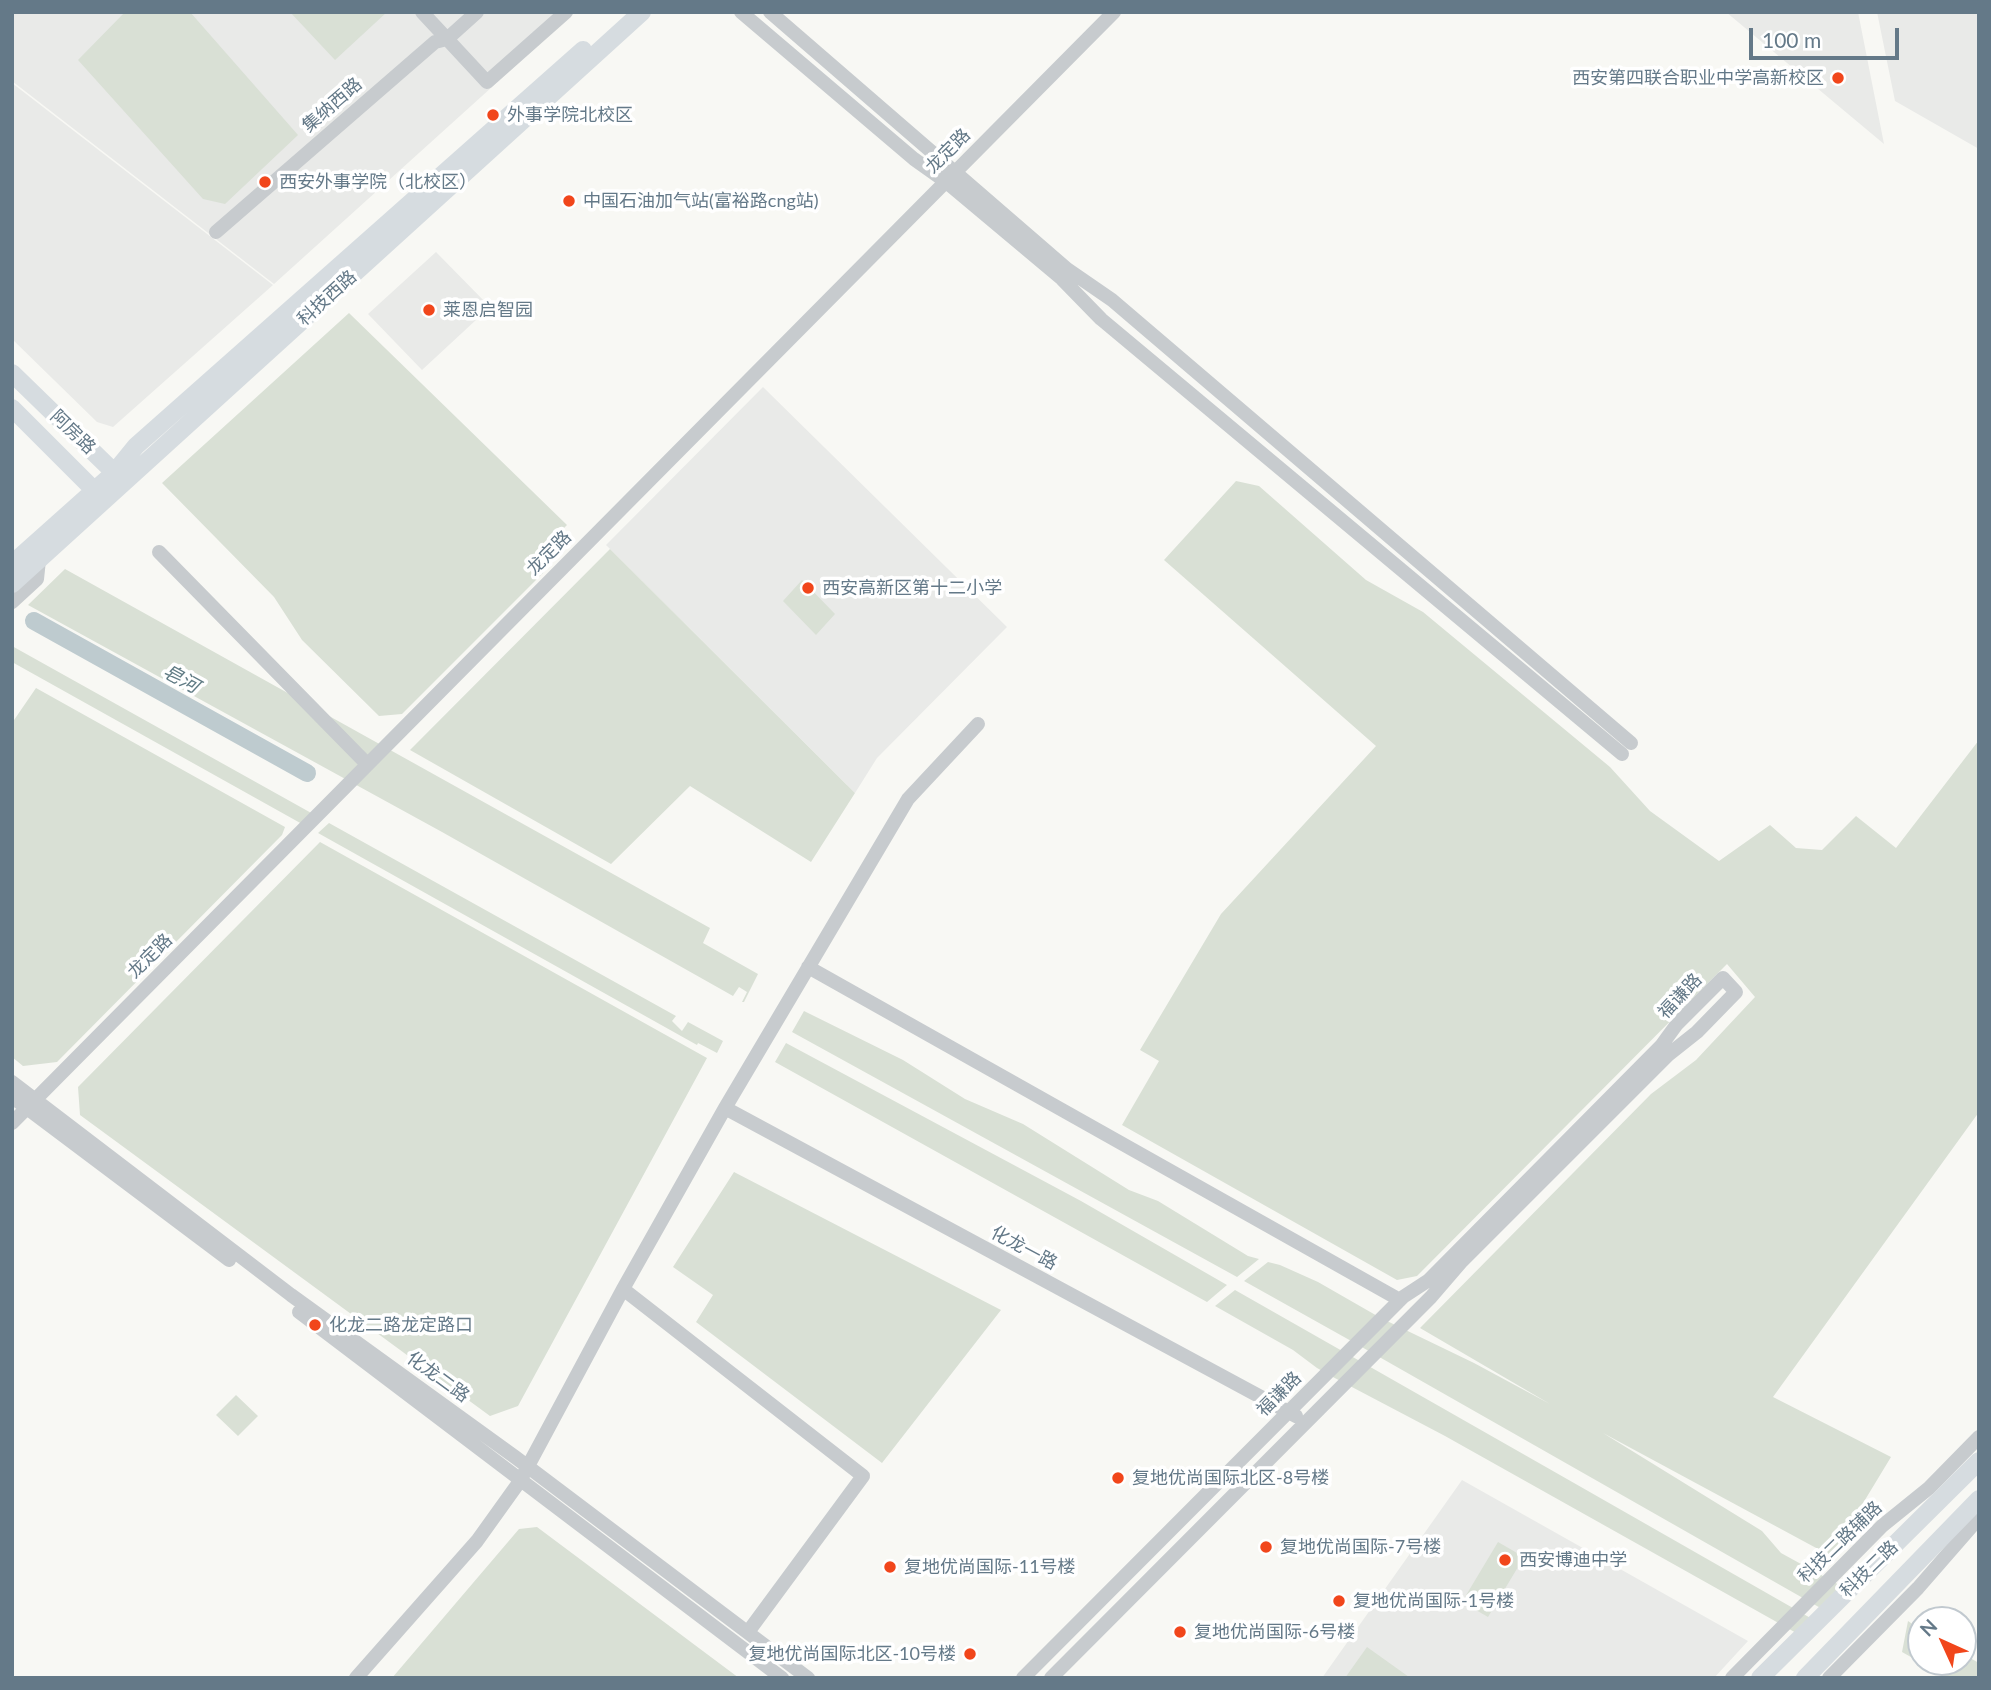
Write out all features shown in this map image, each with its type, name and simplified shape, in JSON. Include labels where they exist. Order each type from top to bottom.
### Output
[{"type":"main road","name":"科技西路","points":[[124,482],[135,446],[625,12]]},
{"type":"main road","name":"科技西路","points":[[12,584],[642,12]]},
{"type":"main road","name":"阿房路","points":[[12,373],[124,482]]},
{"type":"main road","name":"阿房路","points":[[12,408],[104,500]]},
{"type":"main road","name":"科技西路","points":[[12,564],[104,500]]},
{"type":"main road","name":"科技二路","points":[[1760,1678],[1979,1461]]},
{"type":"main road","name":"科技二路","points":[[1805,1678],[1979,1499]]},
{"type":"street","points":[[422,12],[487,82],[566,12]]},
{"type":"street","name":"集纳西路","points":[[216,232],[435,42],[447,39],[477,12]]},
{"type":"street","points":[[741,12],[914,159],[949,176],[1067,269],[1112,300],[1627,749],[1101,319],[1062,279],[949,176],[770,12]]},
{"type":"street","name":"龙定路","points":[[12,1123],[1114,12]]},
{"type":"street","points":[[159,552],[367,764]]},
{"type":"street","points":[[12,602],[37,579],[39,560]]},
{"type":"street","points":[[356,1678],[477,1541],[520,1481],[623,1289],[725,1108],[908,799],[978,724]]},
{"type":"street","points":[[808,967],[1400,1300]]},
{"type":"street","name":"福谦路","points":[[1023,1678],[1400,1300],[1429,1280],[1661,1046],[1677,1024],[1723,978],[1737,992],[1629,1094],[1051,1678]]},
{"type":"street","name":"化龙二路","points":[[12,1082],[31,1104],[520,1481],[782,1678]]},
{"type":"street","name":"化龙二路","points":[[12,1097],[31,1104],[528,1467],[808,1678]]},
{"type":"street","name":"化龙一路","points":[[725,1108],[1306,1422]]},
{"type":"street","points":[[623,1289],[863,1476],[748,1632]]},
{"type":"street","name":"科技二路辅路","points":[[1732,1678],[1882,1526],[1929,1488],[1979,1437]]},
{"type":"street","points":[[1829,1678],[1918,1588],[1979,1518]]},
{"type":"shaded area","name":"西安外事学院（北校区）","points":[[12,12],[575,12],[274,284],[12,81]]},
{"type":"shaded area","points":[[125,12],[190,12],[298,135],[225,204],[203,199],[78,60]]},
{"type":"shaded area","points":[[290,12],[387,12],[335,60]]},
{"type":"shaded area","name":"西安第四联合职业中学高新校区","points":[[1726,12],[1858,12],[1884,144]]},
{"type":"shaded area","points":[[1877,12],[1979,12],[1979,149],[1895,101]]},
{"type":"shaded area","points":[[12,83],[273,285],[113,427],[97,422],[12,339]]},
{"type":"shaded area","name":"莱恩启智园","points":[[436,252],[490,307],[422,370],[368,314]]},
{"type":"shaded area","points":[[349,313],[567,525],[535,557],[546,570],[402,714],[379,716],[302,640],[274,597],[162,483]]},
{"type":"shaded area","name":"西安高新区第十二小学","points":[[763,387],[1007,627],[877,758],[855,793],[606,545]]},
{"type":"shaded area","points":[[1236,481],[1259,486],[1366,580],[1423,612],[1610,767],[1650,811],[1719,861],[1770,825],[1796,848],[1822,850],[1856,816],[1896,848],[1979,740],[1979,1112],[1773,1397],[1891,1457],[1831,1556],[1603,1433],[1762,1531],[1781,1553],[1852,1592],[1831,1614],[1360,1346],[1387,1321],[1550,1404],[1420,1328],[1651,1094],[1696,1060],[1755,997],[1727,964],[1417,1276],[1397,1280],[1122,1125],[1159,1061],[1140,1050],[1221,914],[1376,746],[1164,560]]},
{"type":"shaded area","points":[[610,549],[855,793],[811,862],[690,786],[611,864],[410,750]]},
{"type":"shaded area","points":[[65,569],[710,928],[703,943],[758,974],[744,1002],[747,992],[739,987],[733,996],[442,832],[28,605]]},
{"type":"shaded area","points":[[802,580],[835,614],[816,635],[783,601]]},
{"type":"shaded area","points":[[12,646],[322,819],[311,829],[12,662]]},
{"type":"shaded area","points":[[36,688],[285,827],[282,835],[57,1062],[23,1066],[12,1057],[12,723]]},
{"type":"shaded area","points":[[329,823],[676,1016],[672,1021],[682,1031],[688,1022],[723,1041],[717,1053],[698,1043],[697,1045],[318,833]]},
{"type":"shaded area","points":[[320,842],[707,1058],[518,1406],[490,1416],[80,1115],[78,1087]]},
{"type":"shaded area","points":[[804,1011],[903,1060],[965,1099],[1023,1124],[1129,1190],[1158,1201],[1248,1256],[1259,1259],[1237,1277],[792,1032]]},
{"type":"shaded area","points":[[786,1043],[1081,1201],[1227,1285],[1207,1302],[775,1062]]},
{"type":"shaded area","points":[[734,1172],[1001,1310],[882,1463],[696,1322],[713,1295],[673,1267]]},
{"type":"shaded area","points":[[1268,1262],[1318,1282],[1379,1317],[1353,1342],[1244,1281]]},
{"type":"shaded area","points":[[1235,1290],[1344,1352],[1324,1372],[1293,1350],[1215,1306]]},
{"type":"shaded area","points":[[1351,1356],[1821,1624],[1807,1639],[1445,1436],[1331,1376]]},
{"type":"shaded area","points":[[236,1395],[258,1416],[238,1436],[216,1415]]},
{"type":"shaded area","name":"西安博迪中学","points":[[1462,1480],[1748,1641],[1714,1678],[1322,1678]]},
{"type":"shaded area","points":[[537,1527],[739,1678],[392,1678],[519,1529]]},
{"type":"shaded area","points":[[1498,1542],[1524,1557],[1488,1617],[1462,1602]]},
{"type":"shaded area","points":[[1907,1626],[1907,1655],[1902,1652]]},
{"type":"shaded area","points":[[1367,1647],[1409,1677],[1345,1678]]},
{"type":"shaded area","points":[[1977,1662],[1979,1663],[1979,1678],[1944,1676],[1977,1676]]},
{"type":"waterway","name":"皂河","points":[[34,621],[307,773]]},
{"type":"place","name":"西安第四联合职业中学高新校区","points":[[1838,78]]},
{"type":"place","name":"外事学院北校区","points":[[493,115]]},
{"type":"place","name":"西安外事学院（北校区）","points":[[265,182]]},
{"type":"place","name":"中国石油加气站(富裕路cng站)","points":[[569,201]]},
{"type":"place","name":"莱恩启智园","points":[[429,310]]},
{"type":"place","name":"西安高新区第十二小学","points":[[808,588]]},
{"type":"place","name":"化龙二路龙定路口","points":[[315,1325]]},
{"type":"place","name":"复地优尚国际北区-8号楼","points":[[1118,1478]]},
{"type":"place","name":"复地优尚国际-7号楼","points":[[1266,1547]]},
{"type":"place","name":"西安博迪中学","points":[[1505,1560]]},
{"type":"place","name":"复地优尚国际-11号楼","points":[[890,1567]]},
{"type":"place","name":"复地优尚国际-1号楼","points":[[1339,1601]]},
{"type":"place","name":"复地优尚国际-6号楼","points":[[1180,1632]]},
{"type":"place","name":"复地优尚国际北区-10号楼","points":[[970,1654]]}]
